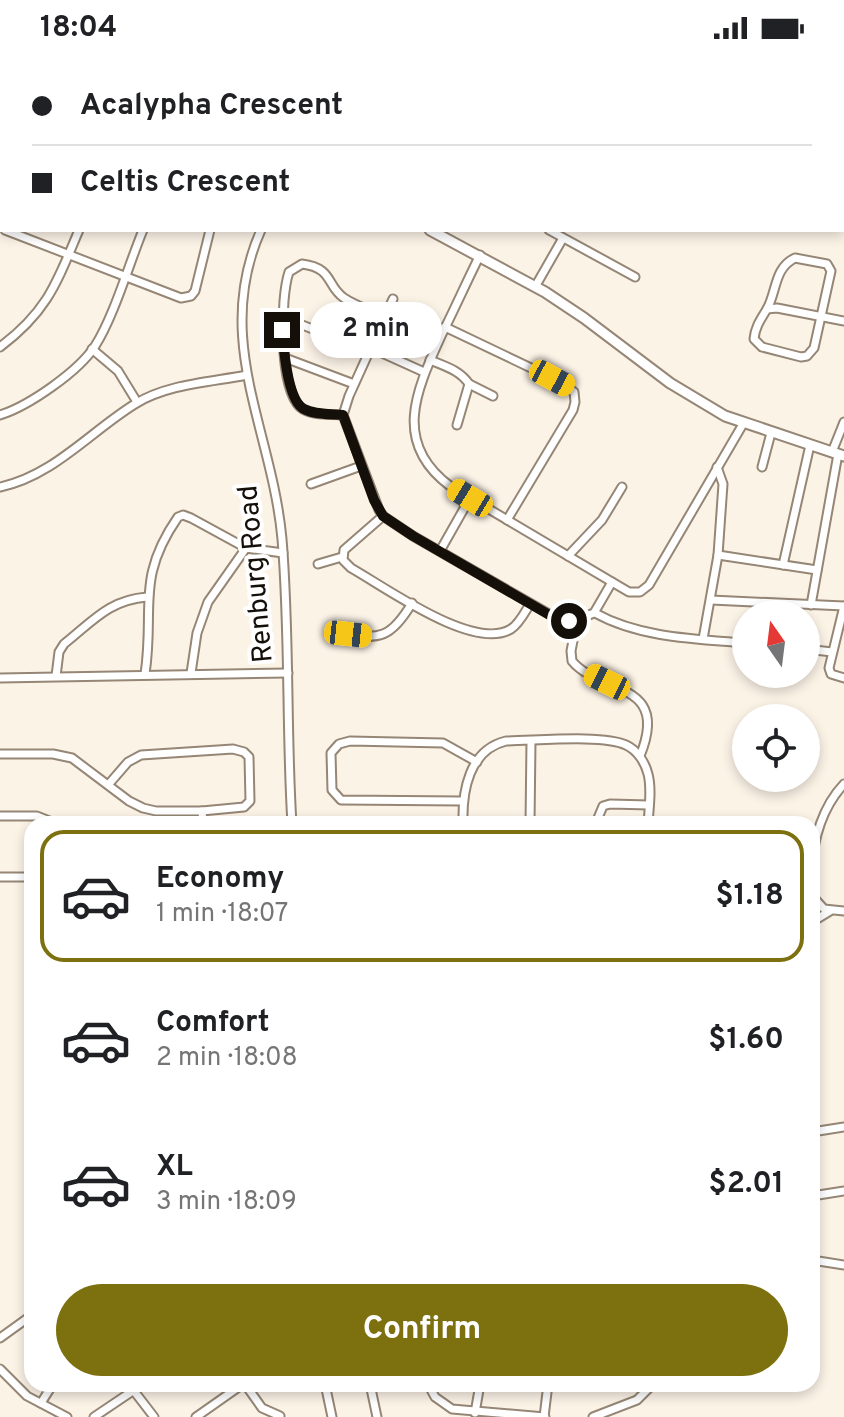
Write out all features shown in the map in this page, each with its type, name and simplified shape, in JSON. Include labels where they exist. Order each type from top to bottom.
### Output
[{"type":"main road","points":[[440,232],[584,318],[670,383],[743,424],[838,454]]},
{"type":"street","points":[[10,232],[176,297],[191,296],[197,285],[210,232]]},
{"type":"street","points":[[0,347],[41,310],[55,288],[78,232]]},
{"type":"street","points":[[1,413],[20,408],[41,395],[92,349],[142,232]]},
{"type":"street","name":"Renburg Road","points":[[260,232],[249,265],[242,302],[241,331],[247,375],[277,496],[283,553],[292,816]]},
{"type":"street","points":[[552,232],[635,277]]},
{"type":"street","points":[[535,287],[563,238]]},
{"type":"street","points":[[480,255],[424,372],[414,408],[417,446],[425,462],[439,478],[470,498],[629,592],[640,592],[649,585],[743,424]]},
{"type":"street","points":[[795,258],[827,264],[831,271],[823,317],[811,353],[807,356],[791,355],[762,347],[754,339],[761,316],[767,309],[784,265],[795,258]]},
{"type":"street","points":[[343,415],[308,411],[298,404],[285,358],[282,317],[288,275],[291,269],[302,264],[317,268],[328,275],[343,297],[385,317]]},
{"type":"street","points":[[393,299],[343,415],[383,516],[560,621],[577,620],[595,613],[612,582]]},
{"type":"street","points":[[767,309],[777,308],[844,321]]},
{"type":"street","points":[[282,317],[315,330]]},
{"type":"street","points":[[445,327],[552,378],[574,392],[573,410],[507,520]]},
{"type":"street","points":[[371,348],[424,372]]},
{"type":"street","points":[[92,349],[118,371],[137,402]]},
{"type":"street","points":[[285,358],[354,384]]},
{"type":"street","points":[[430,360],[449,367],[465,377],[469,384],[493,396]]},
{"type":"street","points":[[0,487],[40,472],[137,402],[164,392],[247,375]]},
{"type":"street","points":[[457,425],[469,384]]},
{"type":"street","points":[[812,600],[844,422]]},
{"type":"street","points":[[762,467],[771,433]]},
{"type":"street","points":[[783,565],[810,445]]},
{"type":"street","points":[[311,484],[361,466]]},
{"type":"street","points":[[703,639],[718,555],[723,484],[717,467]]},
{"type":"street","points":[[568,556],[602,520],[622,487]]},
{"type":"street","points":[[440,551],[470,498]]},
{"type":"street","points":[[145,674],[147,597],[155,557],[180,516],[191,518],[246,548],[283,553]]},
{"type":"street","points":[[318,564],[342,557],[348,545],[383,516]]},
{"type":"street","points":[[191,673],[197,633],[208,602],[246,548]]},
{"type":"street","points":[[718,555],[817,570]]},
{"type":"street","points":[[342,557],[351,568],[455,628],[487,633],[511,629],[530,604]]},
{"type":"street","points":[[56,676],[59,652],[64,644],[112,605],[131,598],[147,597]]},
{"type":"street","points":[[711,600],[732,601]]},
{"type":"street","points":[[331,633],[364,636],[387,633],[397,627],[412,603]]},
{"type":"street","points":[[820,605],[844,606],[840,636],[832,652],[830,671],[834,676],[844,678]]},
{"type":"street","points":[[595,613],[655,633],[732,642]]},
{"type":"street","points":[[577,620],[572,661],[579,669],[629,692],[643,710],[647,722],[640,756]]},
{"type":"street","points":[[820,651],[832,652]]},
{"type":"street","points":[[0,678],[288,673]]},
{"type":"street","points":[[462,801],[341,800],[332,790],[331,753],[339,744],[350,741],[435,742],[451,746],[477,762]]},
{"type":"street","points":[[530,816],[531,741]]},
{"type":"street","points":[[463,816],[465,786],[486,751],[500,743],[531,741],[617,742],[631,748],[640,756],[648,773],[648,816]]},
{"type":"street","points":[[0,754],[64,756],[82,764],[108,785],[129,801],[156,811],[240,809],[250,801],[249,757],[238,749],[141,755],[128,762],[108,785]]},
{"type":"street","points":[[820,826],[844,784]]},
{"type":"street","points":[[599,816],[603,806],[610,804],[649,805]]},
{"type":"street","points":[[202,811],[202,816]]},
{"type":"street","points":[[0,816],[24,816]]},
{"type":"street","points":[[0,877],[24,877]]},
{"type":"street","points":[[820,905],[830,911],[844,911]]},
{"type":"street","points":[[820,917],[830,911]]},
{"type":"street","points":[[820,1131],[844,1127]]},
{"type":"street","points":[[820,1195],[844,1191]]},
{"type":"street","points":[[820,1261],[844,1265]]},
{"type":"street","points":[[0,1338],[24,1321]]},
{"type":"street","points":[[0,1369],[17,1388],[67,1417]]},
{"type":"street","points":[[41,1403],[48,1392]]},
{"type":"street","points":[[94,1417],[132,1392]]},
{"type":"street","points":[[135,1392],[154,1417]]},
{"type":"street","points":[[196,1417],[232,1392]]},
{"type":"street","points":[[250,1392],[262,1408],[280,1416]]},
{"type":"street","points":[[327,1392],[332,1417]]},
{"type":"street","points":[[372,1392],[377,1417]]},
{"type":"street","points":[[432,1392],[447,1407],[475,1415],[544,1417],[547,1392]]},
{"type":"street","points":[[475,1415],[479,1392]]},
{"type":"street","points":[[593,1417],[637,1400],[645,1392]]},
{"type":"route","points":[[282,330],[285,358],[298,404],[308,411],[343,415],[374,500],[383,516],[553,617],[563,622],[569,621]]}]
